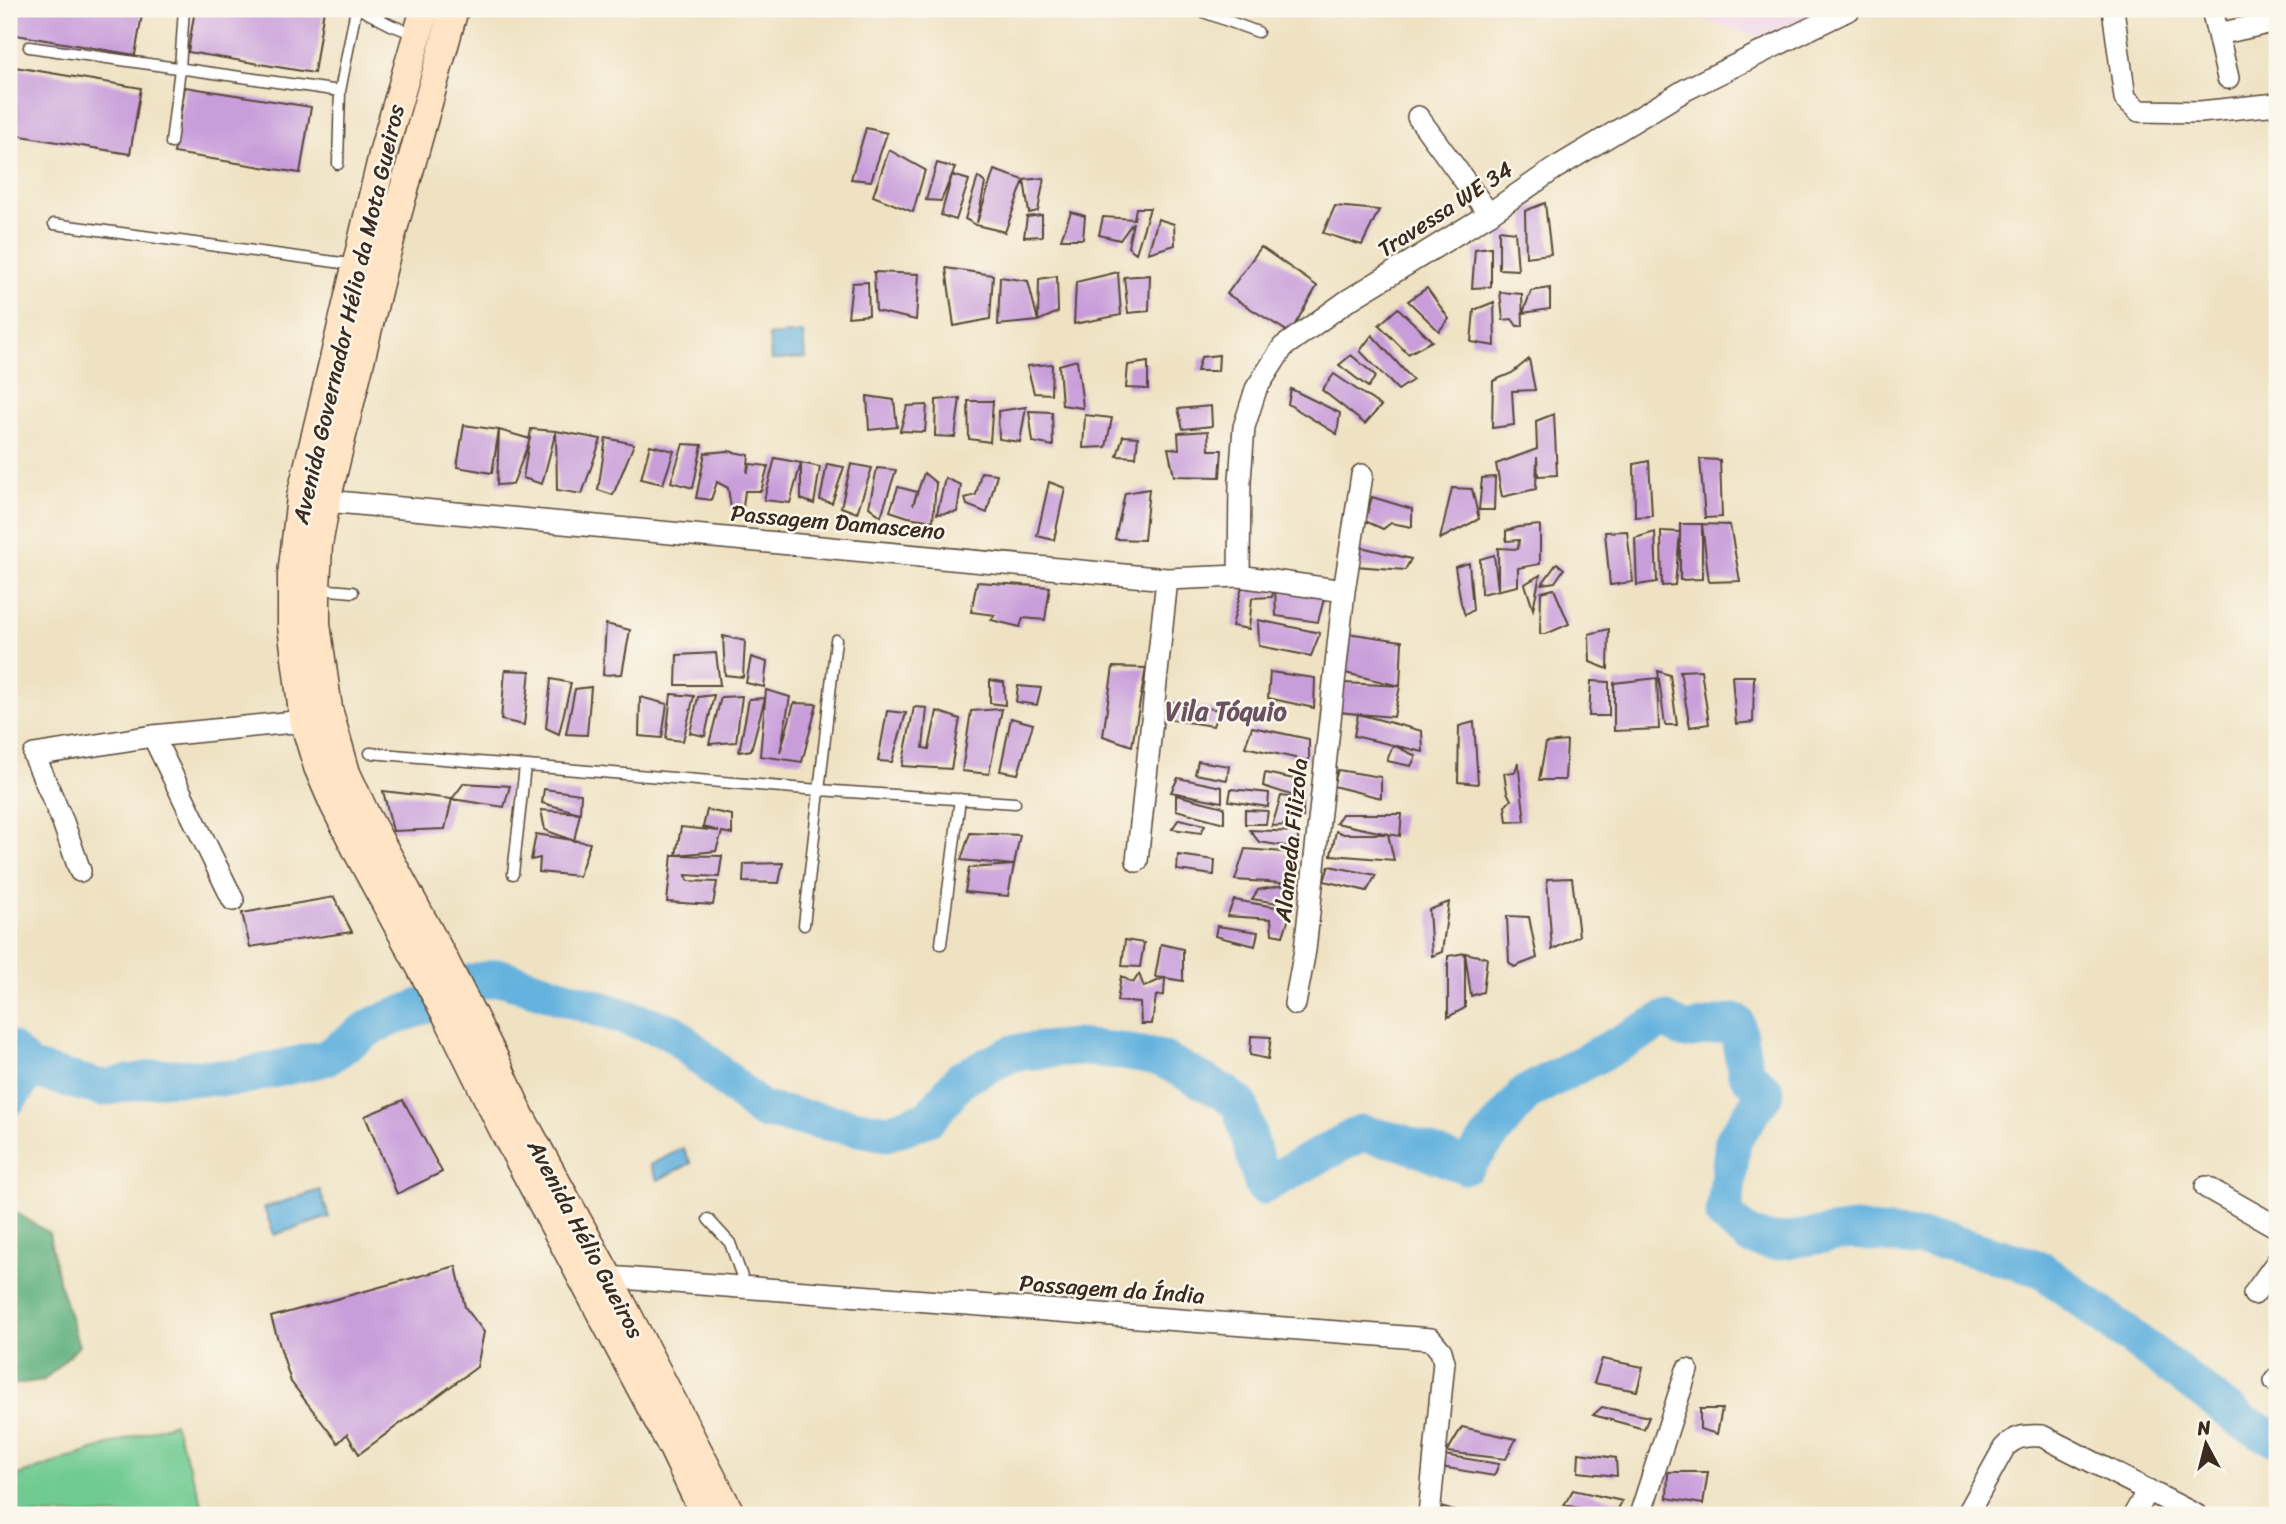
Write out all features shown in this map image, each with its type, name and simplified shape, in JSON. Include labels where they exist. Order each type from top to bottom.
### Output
[{"type":"main road","name":"Avenida Governador Hélio da Mota Gueiros","points":[[435,967],[338,750],[326,697],[316,624],[316,589],[318,545],[326,501],[385,257],[454,9]]},
{"type":"main road","name":"Avenida Governador Hélio da Mota Gueiros","points":[[421,22],[385,146],[301,497],[292,575],[292,626],[304,722],[318,767],[334,804],[435,967]]},
{"type":"main road","name":"Avenida Hélio Gueiros","points":[[435,967],[458,1013],[506,1135],[674,1450],[705,1515]]},
{"type":"main road","name":"Avenida Hélio Gueiros","points":[[458,1013],[495,1060],[520,1116],[608,1277],[731,1515]]},
{"type":"main road","points":[[674,1450],[683,1515]]},
{"type":"street","name":"Travessa WE 34","points":[[1239,576],[1240,480],[1244,427],[1256,389],[1283,347],[1348,301],[1489,214],[1554,169],[1687,89],[1850,9]]},
{"type":"street","points":[[2113,9],[2126,99],[2139,111],[2200,112],[2277,104]]},
{"type":"street","points":[[2212,9],[2228,78]]},
{"type":"street","points":[[2218,34],[2277,21]]},
{"type":"street","points":[[1418,117],[1489,214]]},
{"type":"street","name":"Alameda Filizola","points":[[1296,1004],[1305,950],[1344,591],[1362,474]]},
{"type":"street","name":"Passagem Damasceno","points":[[326,501],[1167,579],[1239,576],[1344,591]]},
{"type":"street","points":[[1137,861],[1167,579]]},
{"type":"street","points":[[80,871],[63,822],[34,755],[153,736],[304,722]]},
{"type":"street","points":[[153,736],[233,900]]},
{"type":"street","points":[[2206,1187],[2277,1227]]},
{"type":"street","points":[[2254,1294],[2277,1262]]},
{"type":"street","name":"Passagem da Índia","points":[[608,1277],[1431,1339],[1441,1351],[1444,1362],[1429,1515]]},
{"type":"street","points":[[1640,1515],[1687,1370]]},
{"type":"street","points":[[1967,1515],[2004,1448],[2011,1440],[2024,1435],[2042,1436],[2196,1515]]},
{"type":"street","points":[[2134,1515],[2148,1490]]},
{"type":"lane","points":[[171,143],[184,9]]},
{"type":"lane","points":[[338,164],[340,91],[358,9],[391,25],[421,22]]},
{"type":"lane","points":[[1195,9],[1258,32]]},
{"type":"lane","points":[[29,47],[340,91]]},
{"type":"lane","points":[[54,223],[357,265]]},
{"type":"lane","points":[[316,589],[353,592]]},
{"type":"lane","points":[[804,925],[836,640]]},
{"type":"lane","points":[[370,753],[819,790],[1015,803]]},
{"type":"lane","points":[[513,874],[525,766]]},
{"type":"lane","points":[[941,944],[961,799]]},
{"type":"lane","points":[[708,1219],[730,1243],[746,1289]]},
{"type":"shaded area","points":[[1671,9],[1794,9],[1816,13],[1762,38]]},
{"type":"green space","points":[[9,1208],[49,1233],[58,1279],[79,1346],[44,1380],[9,1385]]},
{"type":"green space","points":[[174,1423],[206,1515],[9,1515],[9,1478]]},
{"type":"water","points":[[803,333],[805,358],[771,360],[769,336]]},
{"type":"water","points":[[683,1148],[691,1163],[658,1180],[650,1165]]},
{"type":"water","points":[[320,1190],[329,1217],[274,1235],[264,1208]]},
{"type":"building","points":[[14,9],[143,9],[135,55],[10,34]]},
{"type":"building","points":[[195,9],[324,9],[314,73],[188,52]]},
{"type":"building","points":[[15,67],[141,88],[130,154],[9,134],[9,107]]},
{"type":"building","points":[[185,87],[311,107],[300,173],[174,153]]},
{"type":"building","points":[[866,128],[887,133],[871,181],[851,179]]},
{"type":"building","points":[[889,150],[925,170],[913,212],[873,196]]},
{"type":"building","points":[[937,163],[955,168],[941,201],[926,200]]},
{"type":"building","points":[[994,170],[1024,180],[1005,232],[976,225],[965,219],[978,177],[985,183],[977,223]]},
{"type":"building","points":[[952,175],[969,180],[956,220],[941,215]]},
{"type":"building","points":[[1044,178],[1038,211],[1029,213],[1024,180]]},
{"type":"building","points":[[1545,203],[1551,254],[1526,257],[1525,211]]},
{"type":"building","points":[[1335,206],[1379,210],[1362,245],[1323,233]]},
{"type":"building","points":[[1136,208],[1150,208],[1136,253],[1128,247],[1133,222],[1120,240],[1099,235],[1103,217],[1134,219]]},
{"type":"building","points":[[1071,212],[1085,216],[1083,239],[1061,239]]},
{"type":"building","points":[[1042,215],[1042,236],[1024,237],[1027,217]]},
{"type":"building","points":[[1158,219],[1174,224],[1175,245],[1148,253]]},
{"type":"building","points":[[1499,230],[1515,232],[1518,270],[1499,269]]},
{"type":"building","points":[[1261,247],[1317,286],[1290,333],[1227,294]]},
{"type":"building","points":[[1491,247],[1491,287],[1472,288],[1475,249]]},
{"type":"building","points":[[946,268],[993,275],[990,319],[954,326]]},
{"type":"building","points":[[874,272],[919,274],[916,320],[876,311]]},
{"type":"building","points":[[1118,272],[1121,315],[1074,324],[1076,282]]},
{"type":"building","points":[[1150,275],[1149,311],[1128,313],[1124,277]]},
{"type":"building","points":[[1057,276],[1058,312],[1038,321],[1039,279]]},
{"type":"building","points":[[1000,277],[1028,281],[1038,321],[998,325]]},
{"type":"building","points":[[868,282],[869,315],[848,317],[852,283]]},
{"type":"building","points":[[1427,288],[1449,319],[1439,331],[1408,301]]},
{"type":"building","points":[[1550,288],[1550,309],[1523,313],[1531,291]]},
{"type":"building","points":[[1500,292],[1522,294],[1523,326],[1517,326],[1512,319],[1503,320]]},
{"type":"building","points":[[1494,302],[1495,346],[1471,342],[1474,310]]},
{"type":"building","points":[[1398,308],[1432,341],[1408,354],[1379,325]]},
{"type":"building","points":[[1372,335],[1413,380],[1398,390],[1360,351]]},
{"type":"building","points":[[1219,355],[1218,371],[1197,371],[1201,357]]},
{"type":"building","points":[[1351,355],[1376,376],[1368,387],[1339,365]]},
{"type":"building","points":[[1529,359],[1535,390],[1512,391],[1514,425],[1492,428],[1493,381],[1512,373]]},
{"type":"building","points":[[1077,360],[1083,408],[1062,405],[1059,365]]},
{"type":"building","points":[[1148,362],[1148,389],[1126,388],[1128,365]]},
{"type":"building","points":[[1052,364],[1051,394],[1034,393],[1027,366]]},
{"type":"building","points":[[1334,374],[1381,406],[1365,424],[1322,390]]},
{"type":"building","points":[[1291,389],[1340,413],[1337,434],[1288,404]]},
{"type":"building","points":[[867,396],[894,400],[897,427],[869,430]]},
{"type":"building","points":[[960,398],[955,437],[935,436],[936,400]]},
{"type":"building","points":[[968,401],[993,401],[990,442],[969,439]]},
{"type":"building","points":[[927,405],[925,432],[900,431],[907,406]]},
{"type":"building","points":[[1211,406],[1212,426],[1183,429],[1178,409]]},
{"type":"building","points":[[1026,407],[1020,442],[999,439],[998,411]]},
{"type":"building","points":[[1029,411],[1052,412],[1053,446],[1033,442]]},
{"type":"building","points":[[1554,414],[1557,475],[1538,476],[1537,457],[1536,489],[1502,497],[1496,464],[1537,449],[1536,421]]},
{"type":"building","points":[[1085,415],[1112,418],[1106,447],[1083,448]]},
{"type":"building","points":[[464,425],[499,430],[492,473],[457,467]]},
{"type":"building","points":[[531,429],[556,431],[542,484],[523,478]]},
{"type":"building","points":[[499,430],[530,439],[513,484],[497,485]]},
{"type":"building","points":[[556,431],[601,439],[582,494],[557,490]]},
{"type":"building","points":[[1208,431],[1209,450],[1222,450],[1220,477],[1174,476],[1168,448],[1179,449],[1178,433]]},
{"type":"building","points":[[1123,436],[1138,437],[1136,457],[1117,456]]},
{"type":"building","points":[[606,438],[634,444],[613,495],[598,490]]},
{"type":"building","points":[[683,444],[702,445],[693,488],[671,482]]},
{"type":"building","points":[[650,445],[674,451],[663,484],[641,479]]},
{"type":"building","points":[[728,451],[749,455],[747,473],[750,464],[768,466],[761,491],[745,491],[743,507],[731,508],[728,488],[717,482],[711,500],[696,498],[705,453]]},
{"type":"building","points":[[775,458],[801,463],[790,503],[764,500]]},
{"type":"building","points":[[1700,459],[1720,460],[1722,517],[1705,518]]},
{"type":"building","points":[[1649,461],[1652,516],[1635,517],[1634,464]]},
{"type":"building","points":[[801,463],[820,467],[814,504],[801,499]]},
{"type":"building","points":[[827,464],[844,467],[832,503],[820,500]]},
{"type":"building","points":[[851,464],[872,468],[857,513],[841,507]]},
{"type":"building","points":[[877,468],[896,470],[881,516],[869,507]]},
{"type":"building","points":[[981,472],[997,474],[987,513],[967,505],[965,498],[976,495]]},
{"type":"building","points":[[924,473],[936,483],[933,521],[890,511],[898,487],[917,492],[913,505]]},
{"type":"building","points":[[1495,477],[1494,510],[1479,510],[1482,478]]},
{"type":"building","points":[[945,478],[961,485],[957,512],[937,514]]},
{"type":"building","points":[[1049,482],[1065,488],[1054,540],[1037,536]]},
{"type":"building","points":[[1452,488],[1472,489],[1479,519],[1440,539]]},
{"type":"building","points":[[1149,489],[1144,540],[1115,539],[1125,493]]},
{"type":"building","points":[[1372,497],[1412,509],[1412,527],[1391,523],[1383,529],[1365,521]]},
{"type":"building","points":[[1680,524],[1702,524],[1702,579],[1680,580]]},
{"type":"building","points":[[1702,524],[1730,525],[1740,581],[1709,582]]},
{"type":"building","points":[[1540,525],[1540,564],[1518,568],[1518,586],[1481,594],[1480,559],[1494,555],[1498,589],[1498,548],[1518,549],[1519,540],[1506,541],[1506,531]]},
{"type":"building","points":[[1627,531],[1633,582],[1610,585],[1605,532]]},
{"type":"building","points":[[1661,531],[1680,532],[1675,585],[1662,586]]},
{"type":"building","points":[[1655,532],[1657,582],[1637,585],[1635,538]]},
{"type":"building","points":[[1361,547],[1411,559],[1405,570],[1356,566]]},
{"type":"building","points":[[1469,563],[1473,610],[1465,615],[1455,567]]},
{"type":"building","points":[[1557,563],[1564,569],[1555,582],[1542,584]]},
{"type":"building","points":[[1540,575],[1533,609],[1525,584]]},
{"type":"building","points":[[1250,579],[1275,585],[1272,597],[1252,598],[1249,629],[1232,626],[1242,587],[1251,589]]},
{"type":"building","points":[[977,582],[1050,587],[1045,620],[1023,618],[1020,627],[991,620],[995,615],[971,612]]},
{"type":"building","points":[[1275,585],[1325,595],[1318,622],[1276,616]]},
{"type":"building","points":[[1554,589],[1569,624],[1540,634],[1541,592]]},
{"type":"building","points":[[1258,620],[1320,633],[1311,656],[1259,646]]},
{"type":"building","points":[[606,624],[630,630],[622,674],[603,675]]},
{"type":"building","points":[[1609,629],[1608,669],[1590,662],[1589,634]]},
{"type":"building","points":[[1347,633],[1402,641],[1400,686],[1341,672]]},
{"type":"building","points":[[723,636],[745,641],[743,677],[725,675]]},
{"type":"building","points":[[716,653],[720,685],[676,685],[677,655]]},
{"type":"building","points":[[751,657],[767,662],[764,687],[746,683]]},
{"type":"building","points":[[1113,667],[1146,668],[1132,746],[1103,736]]},
{"type":"building","points":[[505,670],[530,671],[524,725],[501,720]]},
{"type":"building","points":[[1701,670],[1709,724],[1690,727],[1680,671]]},
{"type":"building","points":[[1658,671],[1670,675],[1677,725],[1665,725]]},
{"type":"building","points":[[1270,672],[1315,678],[1314,708],[1268,698]]},
{"type":"building","points":[[1732,676],[1754,676],[1753,722],[1736,724]]},
{"type":"building","points":[[1657,678],[1659,729],[1614,731],[1614,683]]},
{"type":"building","points":[[551,679],[571,683],[559,734],[546,728]]},
{"type":"building","points":[[990,680],[1004,682],[1005,705],[990,703]]},
{"type":"building","points":[[1591,681],[1609,682],[1609,716],[1589,716]]},
{"type":"building","points":[[1344,683],[1400,686],[1394,717],[1339,712]]},
{"type":"building","points":[[1018,686],[1041,688],[1037,705],[1016,702]]},
{"type":"building","points":[[591,687],[587,735],[566,734],[575,689]]},
{"type":"building","points":[[766,690],[790,697],[780,753],[794,703],[817,704],[802,762],[760,756]]},
{"type":"building","points":[[671,694],[694,696],[683,741],[666,739]]},
{"type":"building","points":[[714,695],[705,736],[690,733],[698,697]]},
{"type":"building","points":[[742,696],[736,742],[709,744],[721,697]]},
{"type":"building","points":[[640,697],[667,704],[662,738],[639,736]]},
{"type":"building","points":[[765,698],[751,750],[739,752],[749,699]]},
{"type":"building","points":[[1172,702],[1219,710],[1213,726],[1172,720]]},
{"type":"building","points":[[914,707],[927,708],[923,748],[929,749],[937,711],[960,719],[951,769],[902,766]]},
{"type":"building","points":[[1002,709],[989,774],[962,771],[971,711]]},
{"type":"building","points":[[887,711],[906,713],[892,762],[878,761]]},
{"type":"building","points":[[1358,714],[1422,731],[1423,752],[1354,736]]},
{"type":"building","points":[[1011,718],[1033,724],[1018,774],[1000,771]]},
{"type":"building","points":[[1474,722],[1478,784],[1458,782],[1459,726]]},
{"type":"building","points":[[1252,727],[1309,739],[1309,761],[1245,747]]},
{"type":"building","points":[[1567,741],[1565,780],[1539,780],[1546,743]]},
{"type":"building","points":[[1393,745],[1416,756],[1411,766],[1387,761]]},
{"type":"building","points":[[1198,761],[1229,766],[1227,780],[1195,774]]},
{"type":"building","points":[[1518,762],[1525,821],[1507,822],[1505,806],[1511,800],[1504,773],[1515,772]]},
{"type":"building","points":[[1338,770],[1381,777],[1381,798],[1333,786]]},
{"type":"building","points":[[1265,773],[1304,781],[1303,799],[1263,786]]},
{"type":"building","points":[[1178,778],[1222,787],[1222,802],[1171,792]]},
{"type":"building","points":[[464,783],[510,786],[504,807],[452,799]]},
{"type":"building","points":[[544,789],[581,794],[580,813],[542,803]]},
{"type":"building","points":[[1231,789],[1269,793],[1268,807],[1229,801]]},
{"type":"building","points":[[383,791],[452,799],[445,829],[393,831]]},
{"type":"building","points":[[1176,795],[1224,807],[1224,823],[1176,810]]},
{"type":"building","points":[[1281,796],[1303,799],[1303,817],[1292,812],[1293,825],[1272,826]]},
{"type":"building","points":[[541,810],[580,813],[574,841],[545,830]]},
{"type":"building","points":[[707,810],[732,815],[732,834],[722,832],[716,851],[676,855],[681,827],[719,831],[703,827]]},
{"type":"building","points":[[1245,810],[1268,811],[1266,824],[1245,824]]},
{"type":"building","points":[[1342,814],[1402,814],[1400,836],[1336,823]]},
{"type":"building","points":[[1179,819],[1205,825],[1201,833],[1172,829]]},
{"type":"building","points":[[1250,830],[1298,832],[1298,848],[1259,842]]},
{"type":"building","points":[[1336,831],[1344,834],[1388,834],[1394,860],[1331,855]]},
{"type":"building","points":[[970,833],[1020,835],[1014,865],[961,860]]},
{"type":"building","points":[[536,834],[590,843],[579,876],[539,872],[540,858],[531,860]]},
{"type":"building","points":[[1245,849],[1295,853],[1299,884],[1235,880]]},
{"type":"building","points":[[672,855],[722,856],[719,877],[686,875],[688,881],[717,882],[713,905],[667,902]]},
{"type":"building","points":[[1178,855],[1215,860],[1214,875],[1177,870]]},
{"type":"building","points":[[783,863],[779,883],[743,882],[744,864]]},
{"type":"building","points":[[1014,865],[1008,896],[965,892],[969,868]]},
{"type":"building","points":[[1329,866],[1376,875],[1367,891],[1324,881]]},
{"type":"building","points":[[1572,878],[1579,936],[1552,950],[1547,879]]},
{"type":"building","points":[[1295,883],[1291,905],[1252,899],[1258,890]]},
{"type":"building","points":[[334,897],[352,932],[250,947],[242,913]]},
{"type":"building","points":[[1234,900],[1287,909],[1288,921],[1283,936],[1272,934],[1271,919],[1227,916]]},
{"type":"building","points":[[1449,902],[1442,952],[1432,956],[1429,910]]},
{"type":"building","points":[[1507,916],[1529,917],[1537,958],[1514,967],[1509,962]]},
{"type":"building","points":[[1217,926],[1258,932],[1255,946],[1215,936]]},
{"type":"building","points":[[1125,940],[1144,943],[1140,967],[1122,966]]},
{"type":"building","points":[[1161,944],[1183,949],[1183,981],[1165,978],[1164,995],[1156,996],[1152,1024],[1141,1024],[1140,1003],[1117,1001],[1121,976],[1133,983],[1139,974],[1144,987],[1164,978],[1155,977]]},
{"type":"building","points":[[1465,953],[1487,958],[1483,992],[1471,996]]},
{"type":"building","points":[[1465,953],[1465,1008],[1448,1017],[1448,956]]},
{"type":"building","points":[[1251,1036],[1271,1037],[1268,1059],[1250,1055]]},
{"type":"building","points":[[403,1100],[442,1172],[397,1194],[365,1116]]},
{"type":"building","points":[[456,1266],[465,1307],[484,1332],[477,1367],[359,1454],[347,1434],[338,1443],[291,1382],[271,1317]]},
{"type":"building","points":[[1602,1359],[1643,1367],[1637,1391],[1594,1383]]},
{"type":"building","points":[[1602,1407],[1649,1417],[1644,1429],[1593,1415]]},
{"type":"building","points":[[1700,1409],[1722,1409],[1717,1434],[1700,1429]]},
{"type":"building","points":[[1462,1427],[1516,1439],[1506,1459],[1447,1452]]},
{"type":"building","points":[[1579,1453],[1616,1458],[1617,1476],[1578,1472]]},
{"type":"building","points":[[1443,1455],[1499,1464],[1494,1476],[1441,1467]]},
{"type":"building","points":[[1668,1472],[1708,1472],[1703,1504],[1667,1498]]},
{"type":"building","points":[[1573,1490],[1622,1501],[1615,1515],[1564,1505]]},
{"type":"building","points":[[1441,1507],[1467,1515],[1439,1515]]},
{"type":"waterway","points":[[30,1069],[102,1088],[163,1077],[236,1078],[326,1058],[374,1025],[426,1005],[464,984],[500,977],[672,1032],[761,1110],[886,1133],[929,1118],[961,1079],[1013,1053],[1074,1047],[1119,1051],[1162,1059],[1225,1093],[1240,1105],[1263,1186],[1361,1133],[1401,1142],[1466,1166],[1526,1093],[1664,1020],[1686,1031],[1736,1022],[1746,1073],[1766,1092],[1733,1140],[1724,1215],[1750,1237],[1774,1242],[1853,1231],[1949,1242],[2041,1269],[2243,1422],[2277,1439]]},
{"type":"waterway","points":[[9,1049],[30,1069],[9,1098]]},
{"type":"district","name":"Vila Tóquio","points":[[1226,711]]}]
